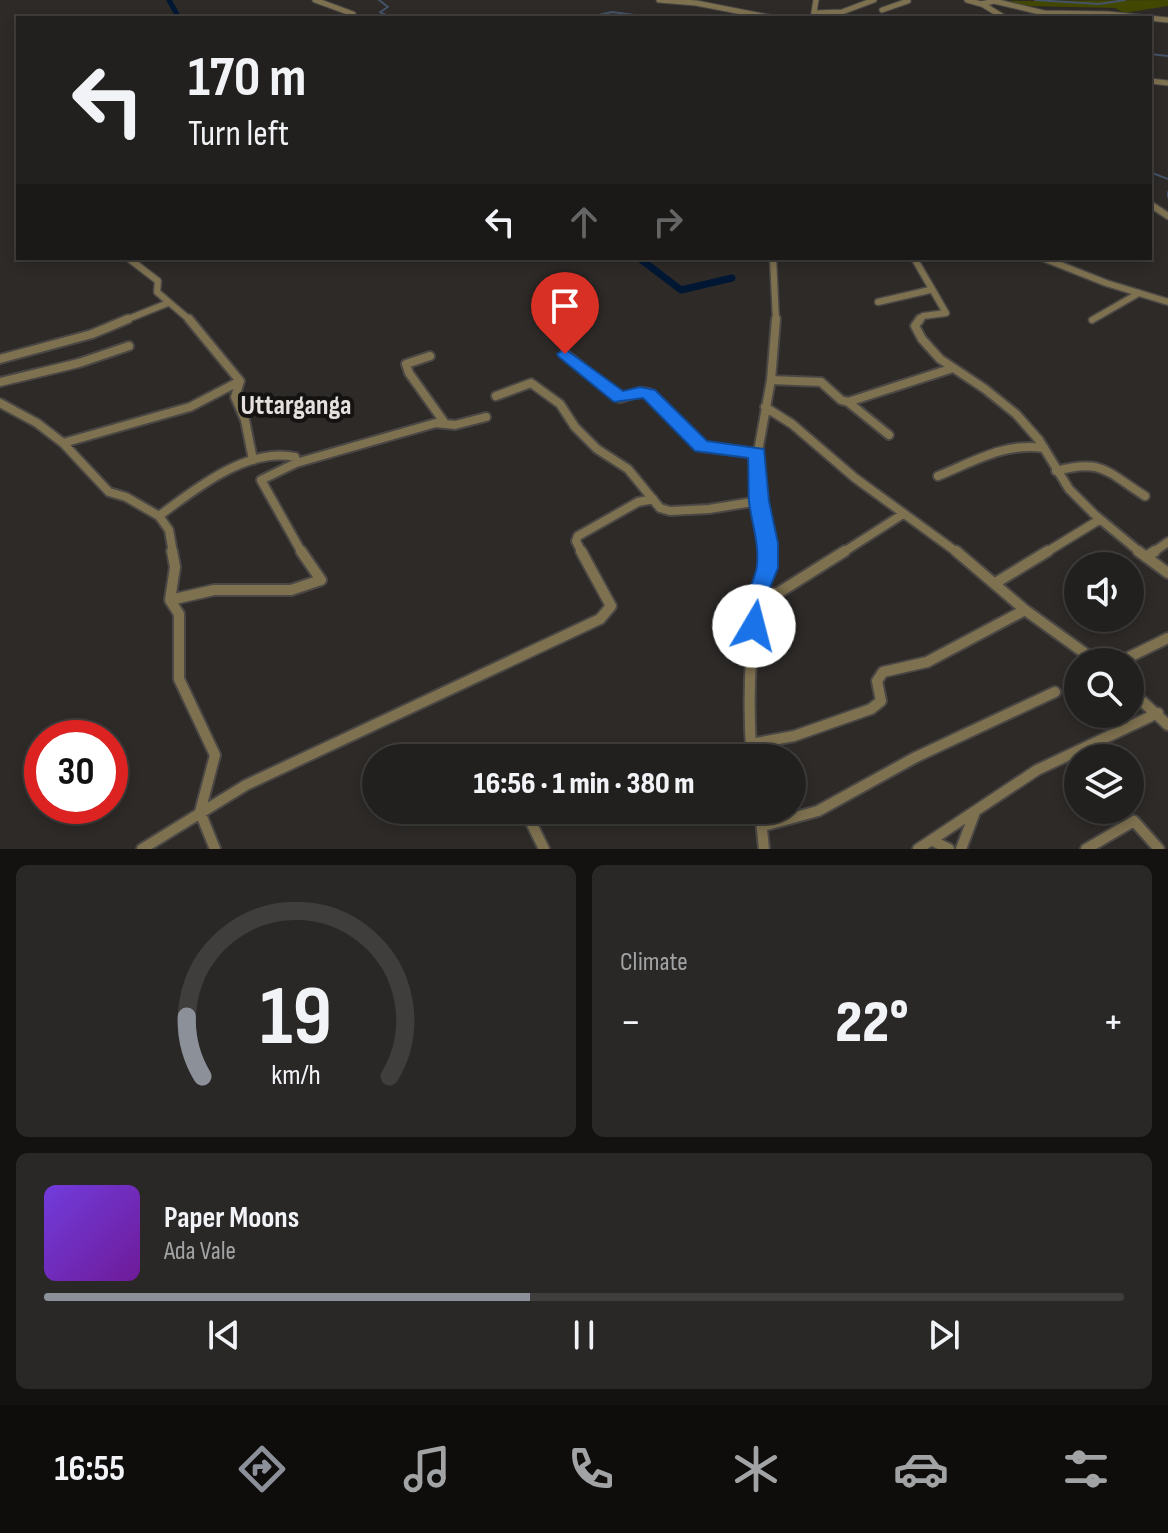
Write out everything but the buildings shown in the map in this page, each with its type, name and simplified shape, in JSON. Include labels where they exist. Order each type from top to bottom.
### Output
[{"type":"street","points":[[315,0],[353,14],[349,16]]},
{"type":"street","points":[[659,0],[696,3],[763,16]]},
{"type":"street","points":[[816,0],[814,15],[842,12],[874,0]]},
{"type":"street","points":[[882,10],[907,0]]},
{"type":"street","points":[[967,0],[1002,16]]},
{"type":"street","points":[[981,4],[994,1],[1044,13],[1128,16]]},
{"type":"street","points":[[131,260],[158,281],[157,292],[190,320],[240,381]]},
{"type":"street","points":[[773,260],[777,312],[771,380],[757,453],[759,501],[768,543],[768,568],[757,595],[748,717],[751,744],[794,736],[871,709],[881,701],[877,681],[883,672],[927,662],[1025,610]]},
{"type":"street","points":[[915,260],[946,313],[923,316],[915,326],[922,343],[950,369],[971,378],[1000,399],[1045,448],[1056,471],[1099,520],[1168,573]]},
{"type":"street","points":[[1048,260],[1168,302]]},
{"type":"street","points":[[878,302],[930,290]]},
{"type":"street","points":[[1092,320],[1139,293]]},
{"type":"street","points":[[0,359],[92,334],[168,303]]},
{"type":"street","points":[[0,382],[79,363],[129,346]]},
{"type":"street","points":[[565,354],[620,398],[640,392],[649,393],[702,447],[757,453]]},
{"type":"street","points":[[430,356],[406,364],[409,373],[444,422]]},
{"type":"street","points":[[848,402],[950,369]]},
{"type":"street","points":[[771,380],[821,382],[889,435]]},
{"type":"street","points":[[63,443],[190,407],[240,381]]},
{"type":"street","points":[[240,381],[235,397],[245,420],[253,460]]},
{"type":"street","points":[[496,396],[531,383],[560,404],[575,427],[597,449],[628,469],[660,508],[670,511],[759,501]]},
{"type":"street","points":[[0,403],[37,423],[63,443],[109,492],[126,497],[159,516],[169,530],[175,574],[170,600],[179,614],[179,679],[215,755],[200,812],[215,849]]},
{"type":"street","points":[[765,407],[792,424],[855,478],[997,582],[1025,610],[1078,648]]},
{"type":"street","points":[[170,600],[214,590],[291,590],[321,580],[294,541],[261,480],[296,463],[444,422],[455,425],[486,417]]},
{"type":"street","points":[[938,476],[1009,447],[1028,444],[1045,448]]},
{"type":"street","points":[[159,516],[196,490],[253,460],[286,452],[295,457],[296,463]]},
{"type":"street","points":[[1056,471],[1084,463],[1097,466],[1145,496]]},
{"type":"street","points":[[142,849],[246,785],[578,632],[600,619],[611,606],[576,541],[578,536],[638,502],[653,499]]},
{"type":"street","points":[[757,595],[778,593],[903,514]]},
{"type":"street","points":[[997,582],[1099,520]]},
{"type":"street","points":[[1146,557],[1168,542]]},
{"type":"street","points":[[1144,650],[1168,638]]},
{"type":"street","points":[[764,849],[763,826],[818,811],[916,757],[1055,692]]},
{"type":"street","points":[[1144,702],[1168,725]]},
{"type":"street","points":[[918,849],[1037,770],[1158,713]]},
{"type":"street","points":[[961,849],[975,812]]},
{"type":"street","points":[[1086,849],[1134,821],[1159,849]]},
{"type":"street","points":[[532,824],[544,849]]},
{"type":"street","points":[[933,841],[949,849]]},
{"type":"shaded area","points":[[1168,0],[1168,6],[1124,13],[1115,8],[1029,6],[996,1]]},
{"type":"waterway","points":[[169,0],[178,16]]},
{"type":"waterway","points":[[379,0],[388,7],[380,12],[387,16]]},
{"type":"waterway","points":[[1035,0],[1099,4],[1125,0]]},
{"type":"waterway","points":[[595,16],[612,12],[642,16]]},
{"type":"waterway","points":[[424,16],[433,16]]},
{"type":"waterway","points":[[1152,54],[1168,56]]},
{"type":"waterway","points":[[1152,173],[1168,179]]},
{"type":"waterway","points":[[1168,192],[1168,197]]},
{"type":"waterway","points":[[642,260],[681,290],[732,278]]},
{"type":"district","name":"Uttarganga","points":[[296,404]]},
{"type":"route","points":[[565,354],[620,398],[640,392],[649,393],[702,447],[757,453],[759,501],[768,543],[768,568],[757,595],[754,626]]}]
